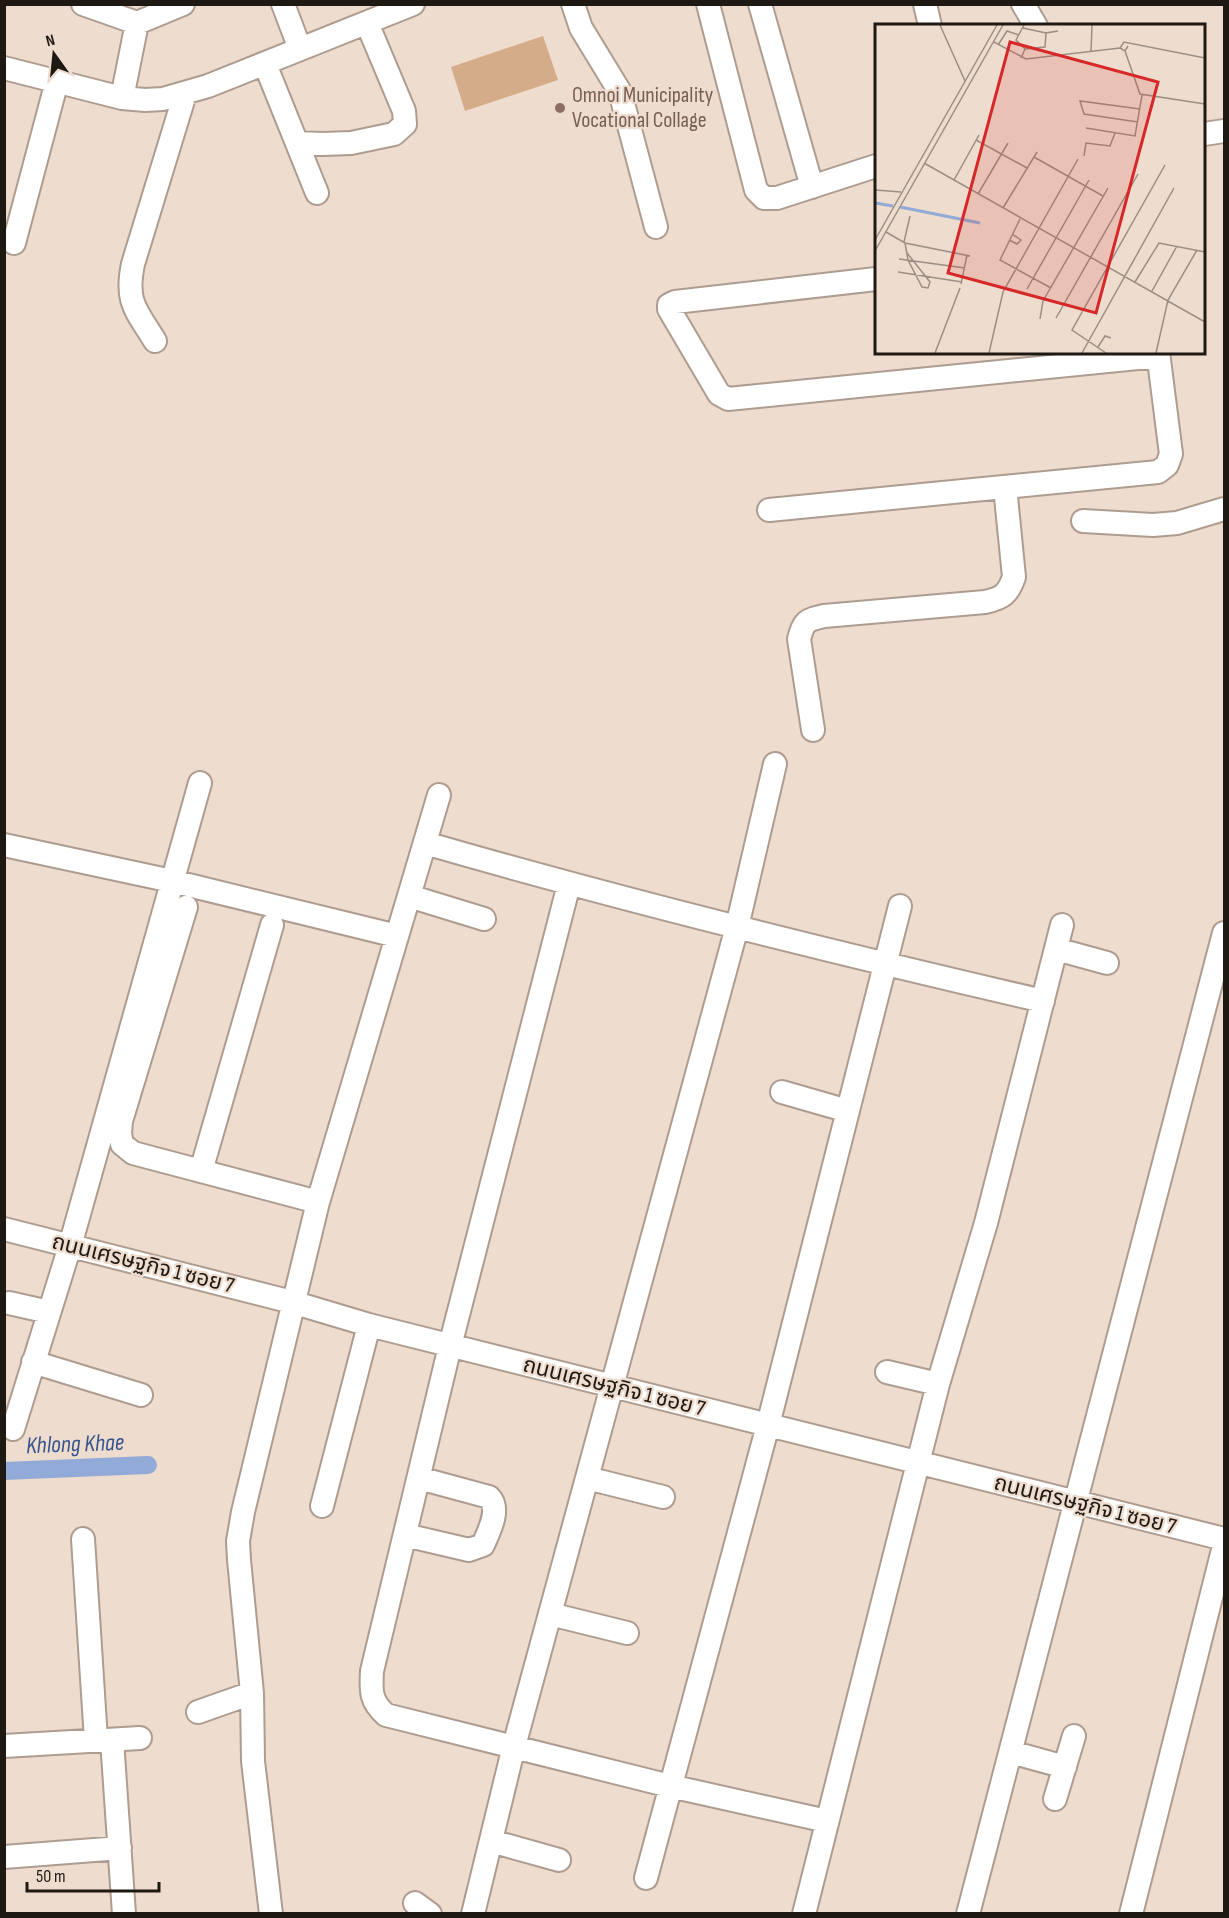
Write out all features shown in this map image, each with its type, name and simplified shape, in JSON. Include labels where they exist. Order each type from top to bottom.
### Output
[{"type":"street","points":[[83,4],[137,23],[183,4]]},
{"type":"street","points":[[283,4],[300,49]]},
{"type":"street","points":[[4,68],[122,98],[154,99],[185,93],[265,64],[413,4]]},
{"type":"street","points":[[573,4],[581,28],[620,92],[656,227]]},
{"type":"street","points":[[708,4],[756,190],[764,198],[777,198],[875,166]]},
{"type":"street","points":[[760,4],[812,187]]},
{"type":"street","points":[[925,4],[930,24]]},
{"type":"street","points":[[1023,4],[1035,24]]},
{"type":"street","points":[[122,98],[137,23]]},
{"type":"street","points":[[297,143],[351,143],[394,134],[405,124],[404,111],[367,23]]},
{"type":"street","points":[[265,64],[317,193]]},
{"type":"street","points":[[14,243],[57,81]]},
{"type":"street","points":[[155,341],[129,297],[129,283],[185,93]]},
{"type":"street","points":[[1205,134],[1224,131]]},
{"type":"street","points":[[769,510],[1158,472],[1167,465],[1171,454],[1158,354],[728,399],[718,394],[669,309],[669,305],[675,302],[875,279]]},
{"type":"street","points":[[813,730],[799,639],[803,626],[809,619],[824,616],[985,602],[998,599],[1010,591],[1014,577],[1005,487]]},
{"type":"street","points":[[1083,521],[1153,525],[1177,523],[1224,509]]},
{"type":"street","points":[[473,1914],[514,1746],[736,927],[775,764]]},
{"type":"street","points":[[13,1429],[70,1246],[200,783]]},
{"type":"street","points":[[271,1914],[253,1761],[252,1693],[238,1541],[292,1302],[318,1202],[439,795]]},
{"type":"street","points":[[425,843],[569,884],[736,927],[885,965],[1043,1001]]},
{"type":"street","points":[[4,845],[172,880],[397,936]]},
{"type":"street","points":[[569,884],[450,1346],[372,1671],[371,1690],[376,1706],[386,1715],[670,1786],[827,1821]]},
{"type":"street","points":[[409,896],[484,919]]},
{"type":"street","points":[[646,1878],[768,1425],[900,906]]},
{"type":"street","points":[[186,907],[122,1121],[120,1134],[122,1144],[133,1153],[318,1202]]},
{"type":"street","points":[[201,1171],[272,925]]},
{"type":"street","points":[[804,1914],[938,1384],[986,1223],[1062,925]]},
{"type":"street","points":[[969,1914],[1224,933]]},
{"type":"street","points":[[1056,949],[1107,963]]},
{"type":"street","points":[[782,1092],[848,1111]]},
{"type":"street","name":"ถนนเศรษฐกิจ 1 ซอย 7","points":[[4,1229],[292,1302],[450,1346],[1224,1539]]},
{"type":"street","points":[[9,1303],[49,1312]]},
{"type":"street","points":[[322,1506],[369,1325]]},
{"type":"street","points":[[33,1362],[141,1395]]},
{"type":"street","points":[[887,1372],[938,1384]]},
{"type":"street","points":[[405,1535],[469,1550],[477,1549],[483,1545],[495,1509],[489,1497],[419,1478]]},
{"type":"street","points":[[587,1478],[663,1497]]},
{"type":"street","points":[[83,1539],[104,1740],[120,1848],[124,1914]]},
{"type":"street","points":[[1131,1914],[1224,1546]]},
{"type":"street","points":[[550,1614],[627,1633]]},
{"type":"street","points":[[198,1712],[252,1693]]},
{"type":"street","points":[[1055,1799],[1074,1736]]},
{"type":"street","points":[[4,1746],[140,1738]]},
{"type":"street","points":[[1011,1752],[1065,1767]]},
{"type":"street","points":[[490,1841],[558,1860]]},
{"type":"street","points":[[4,1857],[120,1848]]},
{"type":"shaded area","points":[[543,36],[558,80],[465,111],[451,67]]},
{"type":"waterway","name":"Khlong Khae","points":[[4,1471],[148,1465]]},
{"type":"place","name":"Omnoi Municipality Vocational Collage","points":[[560,108]]}]
